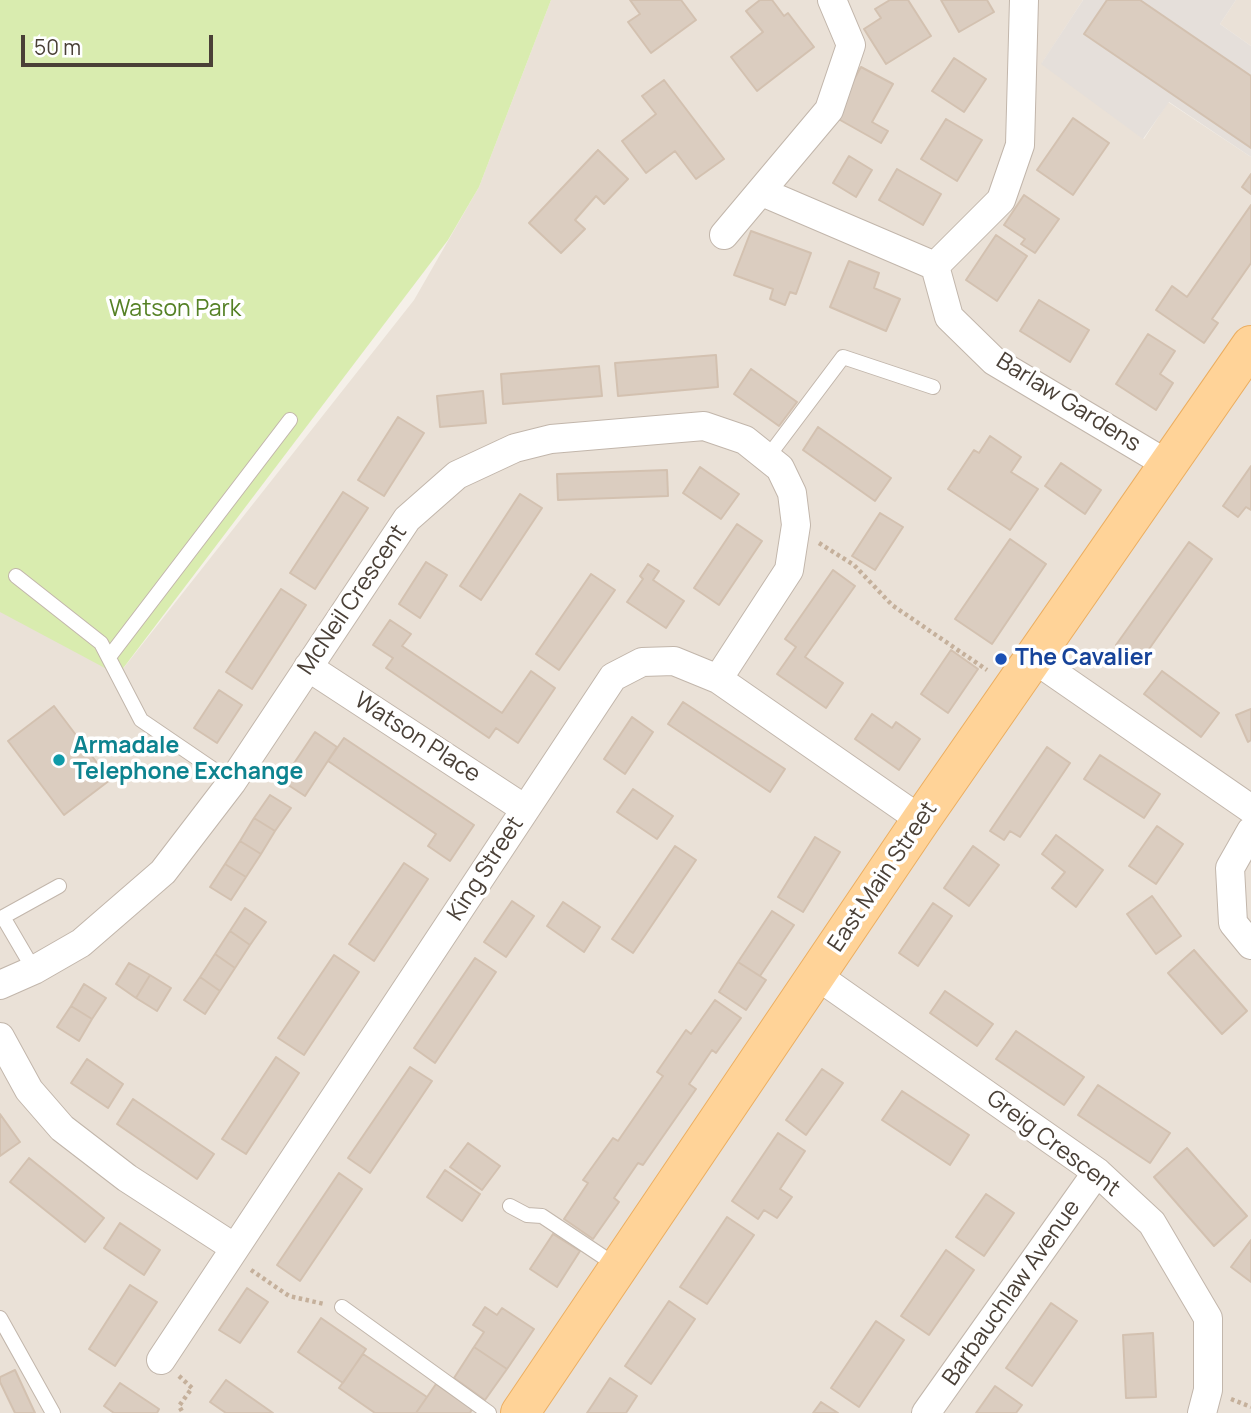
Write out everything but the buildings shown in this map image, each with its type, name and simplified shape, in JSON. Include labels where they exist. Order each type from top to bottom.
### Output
[{"type":"main road","name":"East Main Street","points":[[520,1413],[921,820],[1251,345]]},
{"type":"street","points":[[724,235],[829,110],[851,45],[832,0]]},
{"type":"street","points":[[762,192],[935,266],[1001,200],[1020,145],[1024,0]]},
{"type":"street","name":"Barlaw Gardens","points":[[935,266],[949,317],[994,360],[1167,464]]},
{"type":"street","name":"McNeil Crescent","points":[[0,985],[34,970],[81,943],[163,872],[232,782],[407,519],[457,475],[515,448],[551,439],[704,426],[745,440],[780,468],[792,493],[795,529],[789,570],[718,679]]},
{"type":"street","name":"King Street","points":[[161,1360],[613,677],[642,662],[674,661],[718,679],[921,820]]},
{"type":"street","name":"Watson Place","points":[[308,667],[525,810]]},
{"type":"street","points":[[1024,673],[1251,809]]},
{"type":"street","points":[[1251,831],[1230,868],[1233,923],[1251,945]]},
{"type":"street","name":"Greig Crescent","points":[[816,975],[1097,1172],[1152,1223],[1208,1318],[1208,1390],[1202,1413]]},
{"type":"street","points":[[0,1037],[29,1090],[62,1128],[127,1178],[233,1252]]},
{"type":"street","name":"Barbauchlaw Avenue","points":[[926,1413],[1097,1172]]},
{"type":"lane","points":[[767,458],[843,357],[933,387]]},
{"type":"lane","points":[[109,657],[290,420]]},
{"type":"lane","points":[[16,576],[101,643],[141,720],[232,782]]},
{"type":"lane","points":[[34,970],[2,917],[59,886]]},
{"type":"lane","points":[[510,1206],[527,1215],[542,1216],[618,1267]]},
{"type":"lane","points":[[342,1307],[489,1413]]},
{"type":"lane","points":[[0,1318],[53,1413]]},
{"type":"path","points":[[795,529],[854,565],[892,605],[1024,673]]},
{"type":"path","points":[[233,1252],[289,1296],[342,1307]]},
{"type":"path","points":[[161,1360],[192,1388],[179,1406],[183,1413]]},
{"type":"shaded area","points":[[551,0],[1083,0],[1042,63],[1144,139],[1168,102],[1251,157],[1251,1413],[0,1413],[0,593],[118,675],[414,300],[479,187]]},
{"type":"shaded area","points":[[1083,0],[1236,0],[1220,24],[1251,46],[1251,157],[1169,102],[1143,139],[1041,64]]},
{"type":"shaded area","points":[[1236,0],[1251,0],[1251,46],[1220,24]]},
{"type":"green space","name":"Watson Park","points":[[0,0],[551,0],[479,187],[448,240],[118,675],[0,612]]},
{"type":"place","name":"The Cavalier","points":[[1001,659]]},
{"type":"place","name":"Armadale Telephone Exchange","points":[[59,760]]}]
